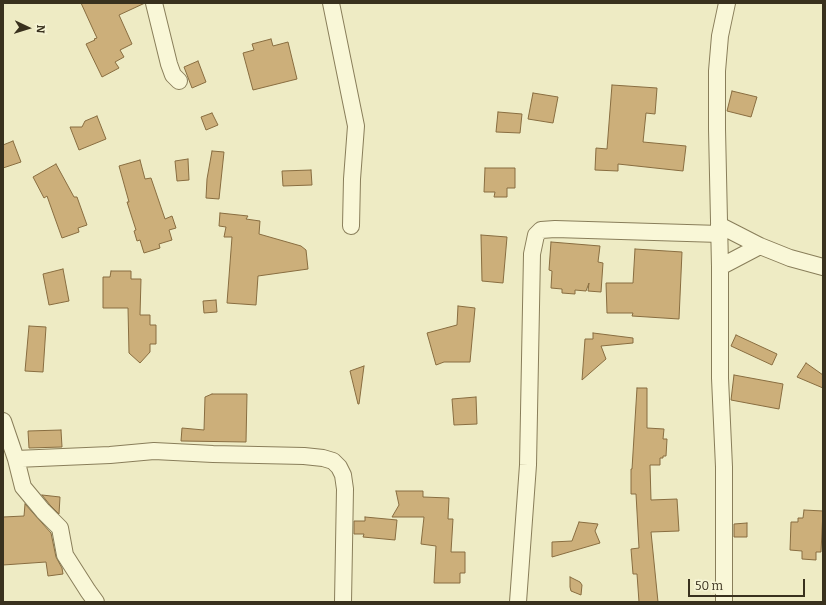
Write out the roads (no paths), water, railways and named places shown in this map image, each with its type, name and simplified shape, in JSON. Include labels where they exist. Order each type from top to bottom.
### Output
[{"type":"street","points":[[154,3],[169,64],[173,74],[179,81]]},
{"type":"street","points":[[331,3],[356,126],[352,179],[352,226]]},
{"type":"street","points":[[724,602],[724,467],[720,378],[717,71],[720,36],[727,3]]},
{"type":"street","points":[[518,602],[528,465],[532,254],[536,235],[541,230],[555,229],[719,230],[790,258],[823,267]]},
{"type":"street","points":[[720,267],[760,246]]},
{"type":"street","points":[[3,421],[16,459],[23,487],[43,511],[60,528],[65,555],[96,602]]},
{"type":"street","points":[[16,459],[110,455],[154,450],[213,454],[304,456],[323,458],[333,461],[339,466],[343,475],[345,489],[343,602]]}]
